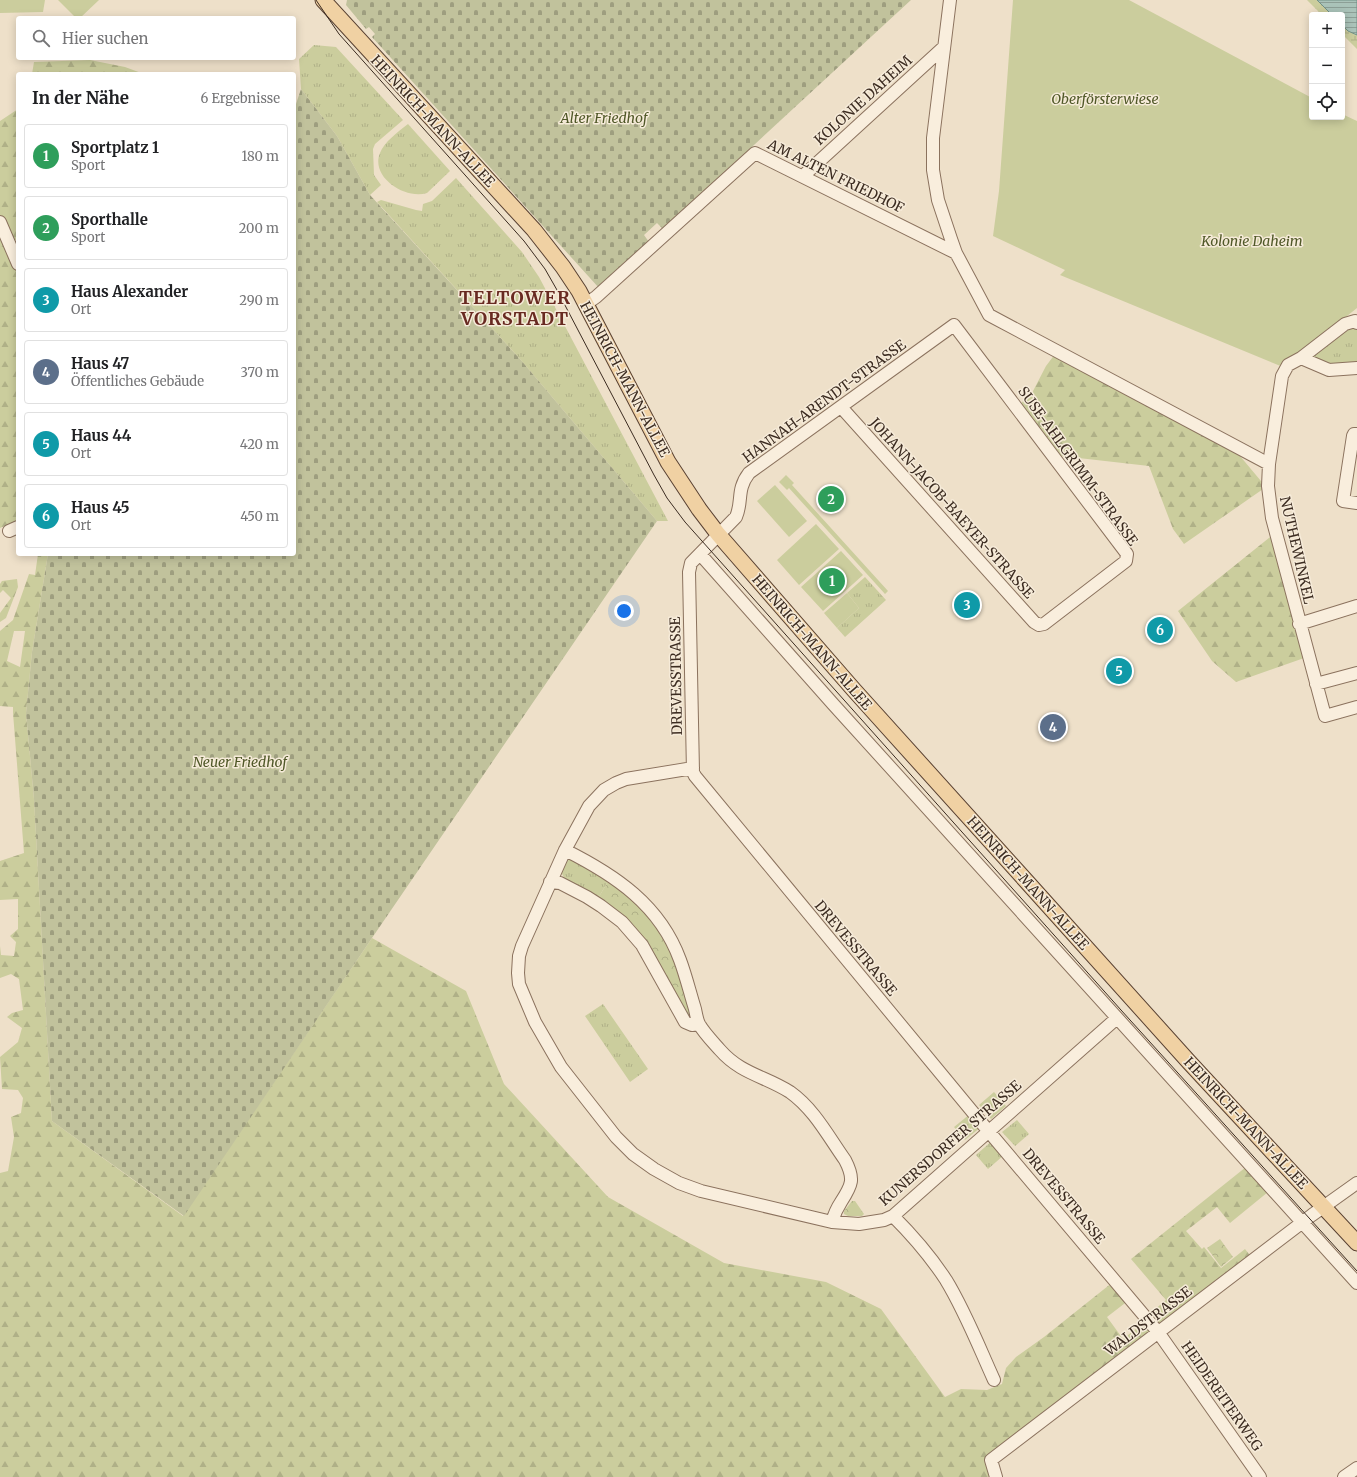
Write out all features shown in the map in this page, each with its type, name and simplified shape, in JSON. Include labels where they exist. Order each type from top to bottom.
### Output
[{"type":"main road","name":"HEINRICH-MANN-ALLEE","points":[[323,0],[534,230],[563,267],[586,304],[668,462],[695,503],[718,534],[1028,884],[1189,1062],[1357,1243]]},
{"type":"street","points":[[950,0],[933,138],[933,170],[938,200],[956,252],[989,315],[1269,464]]},
{"type":"street","name":"KOLONIE DAHEIM","points":[[803,176],[944,47]]},
{"type":"street","name":"AM ALTEN FRIEDHOF","points":[[586,304],[601,293],[755,153],[956,252]]},
{"type":"street","points":[[0,222],[16,259]]},
{"type":"street","name":"NUTHEWINKEL","points":[[1357,323],[1354,321],[1345,324],[1301,358],[1288,366],[1282,376],[1269,464],[1268,486],[1272,518],[1299,624],[1325,716],[1357,707]]},
{"type":"street","name":"HANNAH-ARENDT-STRASSE","points":[[718,534],[736,517],[739,510],[741,487],[749,473],[954,325]]},
{"type":"street","name":"SUSE-AHLGRIMM-STRASSE","points":[[954,325],[1127,554],[1126,561],[1044,624]]},
{"type":"street","points":[[1301,358],[1329,370],[1357,368]]},
{"type":"street","name":"JOHANN-JACOB-BAEYER-STRASSE","points":[[841,407],[1034,622],[1039,625],[1044,624]]},
{"type":"street","points":[[1357,434],[1354,434],[1353,436],[1343,501],[1357,503]]},
{"type":"street","name":"DREVESSTRASSE","points":[[718,534],[691,563],[689,572],[693,768],[695,776],[989,1131],[1158,1332]]},
{"type":"street","name":"HEINRICH-MANN-ALLEE","points":[[700,554],[1357,1283]]},
{"type":"street","points":[[1299,624],[1357,606]]},
{"type":"street","points":[[1316,684],[1357,673]]},
{"type":"street","name":"KUNERSDORFER STRASSE","points":[[693,768],[626,779],[610,786],[598,795],[589,806],[565,850],[522,946],[519,956],[519,984],[535,1022],[558,1063],[616,1137],[633,1154],[654,1169],[693,1188],[719,1196],[832,1222],[859,1224],[884,1220],[893,1216],[1117,1018]]},
{"type":"street","points":[[565,850],[612,877],[638,896],[651,909],[662,925],[679,958],[699,1024],[730,1060],[750,1073],[781,1087],[806,1105],[845,1160],[849,1168],[851,1177],[850,1188],[841,1202],[832,1222]]},
{"type":"street","points":[[550,882],[560,884],[587,897],[622,922],[642,945],[686,1022],[692,1025],[699,1024]]},
{"type":"street","name":"WALDSTRASSE","points":[[996,1477],[991,1460],[1324,1206],[1357,1183]]},
{"type":"street","points":[[893,1216],[921,1245],[946,1281],[967,1320],[994,1380]]},
{"type":"street","name":"HEIDEREITERWEG","points":[[1158,1332],[1260,1477]]},
{"type":"street","points":[[1344,1477],[1357,1468]]},
{"type":"green space","points":[[0,0],[45,0],[43,12],[0,13]]},
{"type":"green space","points":[[58,0],[99,0],[82,16],[74,16]]},
{"type":"green space","name":"Alter Friedhof","points":[[347,0],[911,0],[663,229],[657,223],[644,235],[649,242],[599,288],[372,37],[375,34],[369,27],[366,29],[346,5]]},
{"type":"green space","points":[[1013,0],[1129,0],[1309,96],[1309,120],[1345,120],[1345,115],[1357,121],[1357,308],[1283,367],[1060,275],[1065,270],[993,236],[999,191]]},
{"type":"green space","points":[[1307,0],[1317,0],[1329,12],[1319,12]]},
{"type":"green space","points":[[1345,28],[1357,35],[1357,49],[1345,37]]},
{"type":"green space","points":[[314,45],[336,47],[403,120],[375,144],[373,149],[374,175],[381,185],[370,195],[337,136],[301,89],[299,59]]},
{"type":"green space","points":[[90,60],[125,67],[139,72],[32,72],[34,62]]},
{"type":"green space","name":"Neuer Friedhof","points":[[301,89],[337,136],[370,195],[520,359],[657,521],[184,1216],[52,1121],[34,799],[26,713],[32,652],[48,556],[296,556],[296,104]]},
{"type":"green space","points":[[16,110],[16,240],[13,241],[16,248],[16,534],[15,530],[7,525],[0,528],[0,121]]},
{"type":"green space","points":[[408,124],[450,171],[427,193],[409,193],[400,190],[385,178],[380,170],[378,162],[382,149],[392,137]]},
{"type":"green space","points":[[456,178],[522,252],[539,277],[668,521],[657,521],[520,359],[377,202],[381,200],[422,211],[423,204],[432,201]]},
{"type":"green space","points":[[1353,327],[1357,329],[1357,364],[1334,364],[1311,357],[1342,329]]},
{"type":"green space","points":[[1055,354],[1240,456],[1266,487],[1184,544],[1173,529],[1149,466],[1061,456],[1019,405],[1032,393],[1046,366]]},
{"type":"green space","points":[[786,475],[794,483],[792,485],[888,591],[885,594],[789,488],[787,490],[779,482]]},
{"type":"green space","points":[[775,485],[807,521],[789,537],[757,501]]},
{"type":"green space","points":[[816,524],[839,549],[799,585],[777,560]]},
{"type":"green space","points":[[1274,534],[1307,657],[1236,682],[1212,661],[1178,611]]},
{"type":"green space","points":[[841,551],[863,575],[823,611],[801,587]]},
{"type":"green space","points":[[38,556],[48,556],[32,652],[26,713],[34,799],[52,1121],[183,1216],[372,938],[466,991],[504,1084],[608,1197],[724,1263],[826,1282],[881,1309],[945,1397],[961,1389],[987,1390],[1002,1384],[1006,1368],[1016,1357],[1044,1337],[1113,1282],[1129,1300],[1107,1317],[1123,1339],[1146,1321],[1156,1333],[989,1457],[994,1477],[0,1477],[0,1173],[8,1171],[14,1137],[11,1117],[21,1113],[23,1098],[18,1090],[2,1089],[0,1057],[18,1042],[22,1028],[7,1017],[12,1013],[23,1010],[19,979],[11,974],[0,978],[0,946],[1,955],[14,956],[16,942],[10,936],[18,929],[18,899],[0,900],[0,861],[24,853],[13,707],[0,706],[0,631],[13,620],[29,574],[35,575]],"holes":[[[14,631],[25,631],[20,667],[7,661]]]},
{"type":"green space","points":[[865,577],[886,600],[845,637],[837,628],[859,608],[847,593]]},
{"type":"green space","points":[[17,579],[18,587],[6,618],[0,622],[0,613],[11,598],[3,590],[0,593],[0,584],[2,581]]},
{"type":"green space","points":[[847,593],[859,608],[837,628],[824,613]]},
{"type":"green space","points":[[568,857],[610,878],[597,900],[566,881],[561,872]]},
{"type":"green space","points":[[610,878],[637,900],[676,958],[694,1015],[688,1018],[660,966],[597,900]]},
{"type":"green space","points":[[644,913],[661,934],[652,940],[636,919]]},
{"type":"green space","points":[[603,1004],[648,1069],[630,1082],[585,1016]]},
{"type":"green space","points":[[994,1092],[1006,1106],[991,1119],[979,1105]]},
{"type":"green space","points":[[970,1114],[981,1127],[965,1140],[954,1127]]},
{"type":"green space","points":[[1017,1120],[1029,1134],[1015,1146],[1002,1132]]},
{"type":"green space","points":[[993,1140],[1004,1155],[988,1169],[976,1155]]},
{"type":"green space","points":[[1246,1167],[1268,1192],[1230,1223],[1217,1207],[1186,1231],[1202,1249],[1204,1247],[1221,1268],[1245,1249],[1252,1258],[1159,1331],[1147,1316],[1166,1300],[1131,1259]]},
{"type":"green space","points":[[852,1201],[855,1201],[864,1214],[862,1216],[848,1216],[844,1214],[844,1211]]},
{"type":"green space","points":[[1220,1239],[1233,1257],[1221,1267],[1207,1248]]},
{"type":"shaded area","points":[[1317,0],[1357,0],[1357,35],[1345,28],[1345,12],[1329,12]]},
{"type":"tram line","points":[[316,0],[339,34],[524,241],[545,269],[654,475],[667,498],[685,522],[1121,1010],[1357,1271]]},
{"type":"place","name":"Sporthalle","points":[[831,499]]},
{"type":"place","name":"Sportplatz 1","points":[[832,581]]},
{"type":"place","name":"Haus Alexander","points":[[967,605]]},
{"type":"place","name":"Haus 45","points":[[1160,630]]},
{"type":"place","name":"Haus 44","points":[[1119,671]]},
{"type":"place","name":"Haus 47","points":[[1053,727]]},
{"type":"district","name":"TELTOWER VORSTADT","points":[[515,307]]},
{"type":"park label","name":"Oberförsterwiese","points":[[1105,99]]},
{"type":"park label","name":"Kolonie Daheim","points":[[1252,241]]}]
